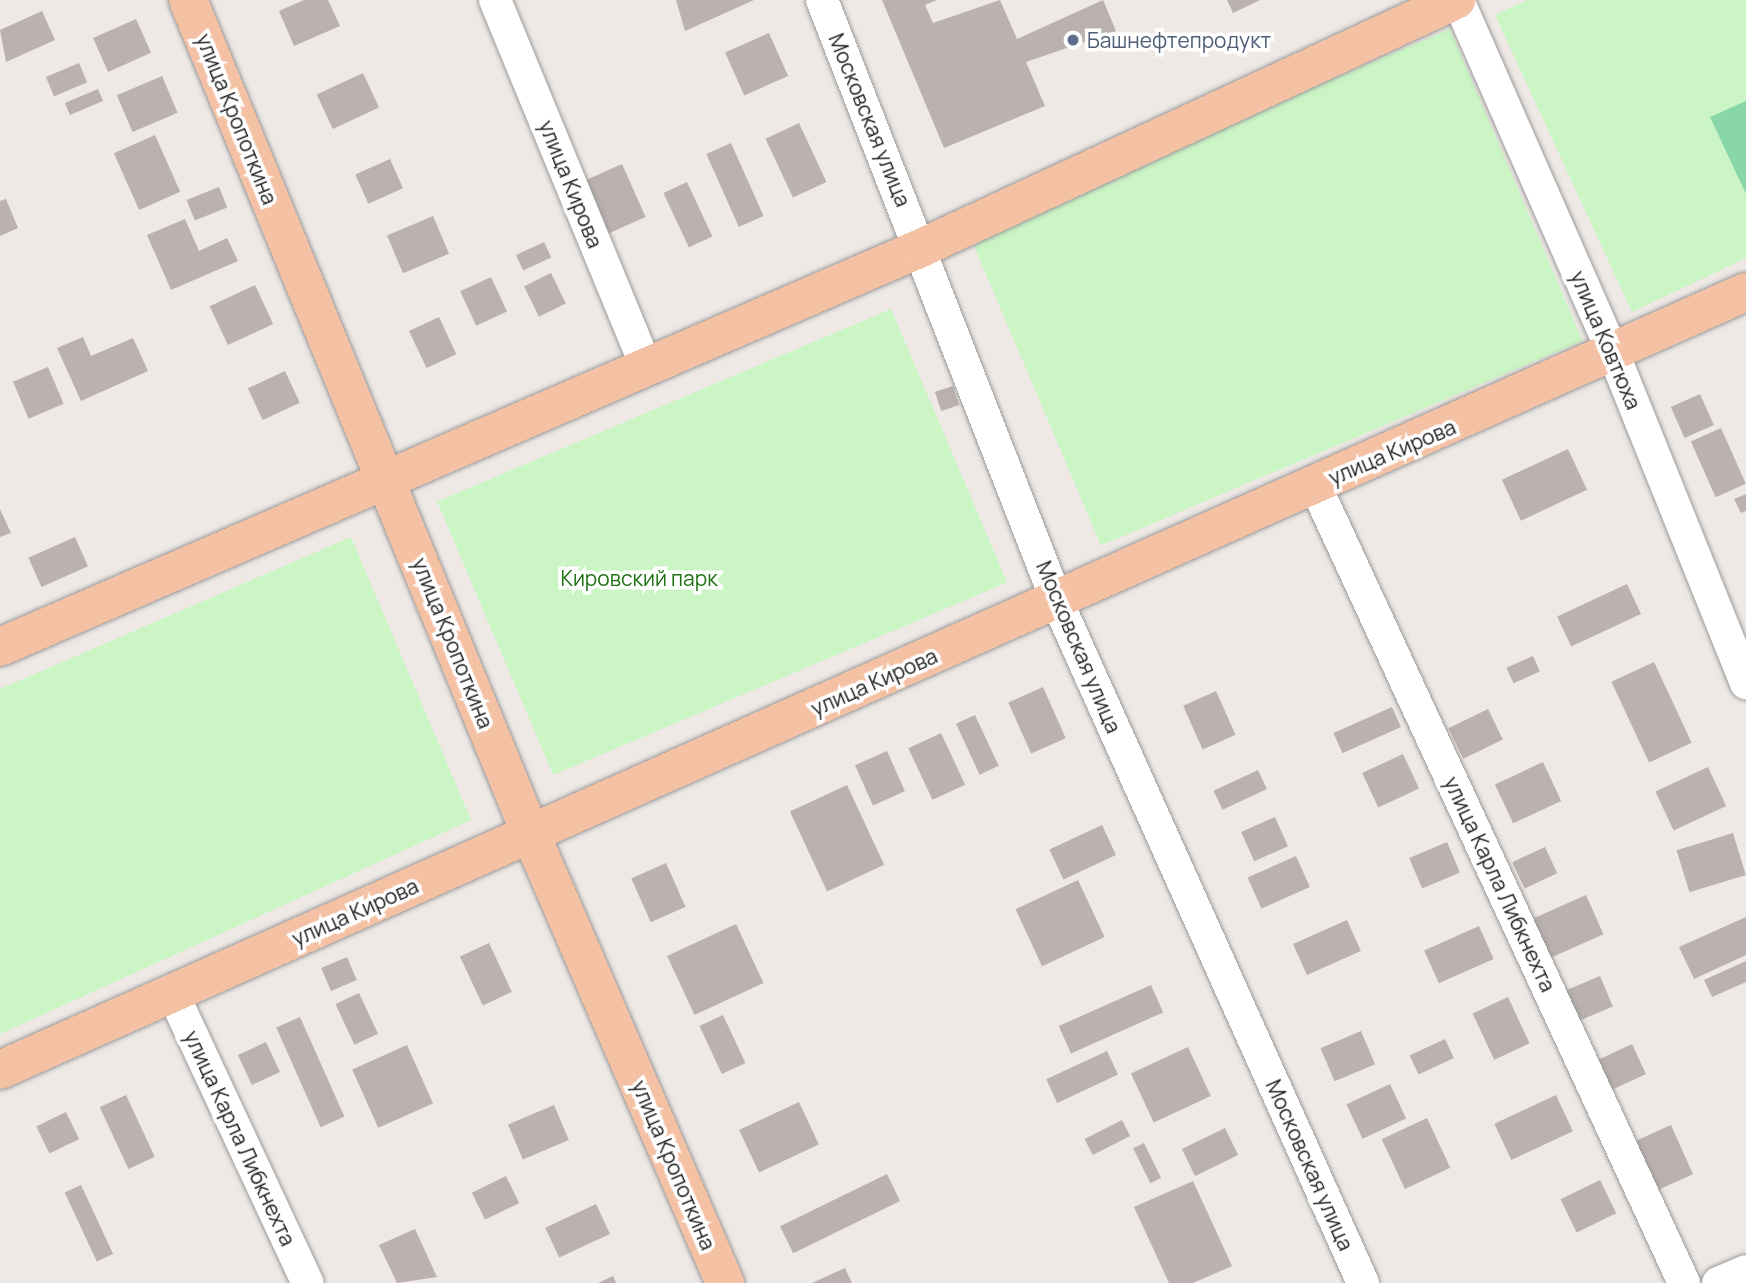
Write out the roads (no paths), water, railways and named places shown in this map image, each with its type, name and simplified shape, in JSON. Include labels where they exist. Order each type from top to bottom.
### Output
[{"type":"main road","name":"улица Кропоткина","points":[[188,0],[532,837],[725,1283]]},
{"type":"main road","points":[[0,646],[922,248],[1457,0]]},
{"type":"main road","name":"улица Кирова","points":[[0,1070],[172,992],[532,837],[1056,599],[1614,355],[1746,292]]},
{"type":"street","name":"улица Кирова","points":[[495,0],[647,368]]},
{"type":"street","name":"Московская улица","points":[[822,0],[922,248],[1056,599],[1363,1283]]},
{"type":"street","name":"улица Ковтюха","points":[[1457,0],[1614,355],[1746,683]]},
{"type":"street","name":"улица Карла Либкнехта","points":[[1315,485],[1684,1283]]},
{"type":"street","name":"улица Карла Либкнехта","points":[[172,992],[309,1283]]},
{"type":"street","points":[[1718,1283],[1746,1271]]},
{"type":"place","name":"Башнефтепродукт","points":[[1073,40]]},
{"type":"park label","name":"Кировский парк","points":[[639,578]]}]
